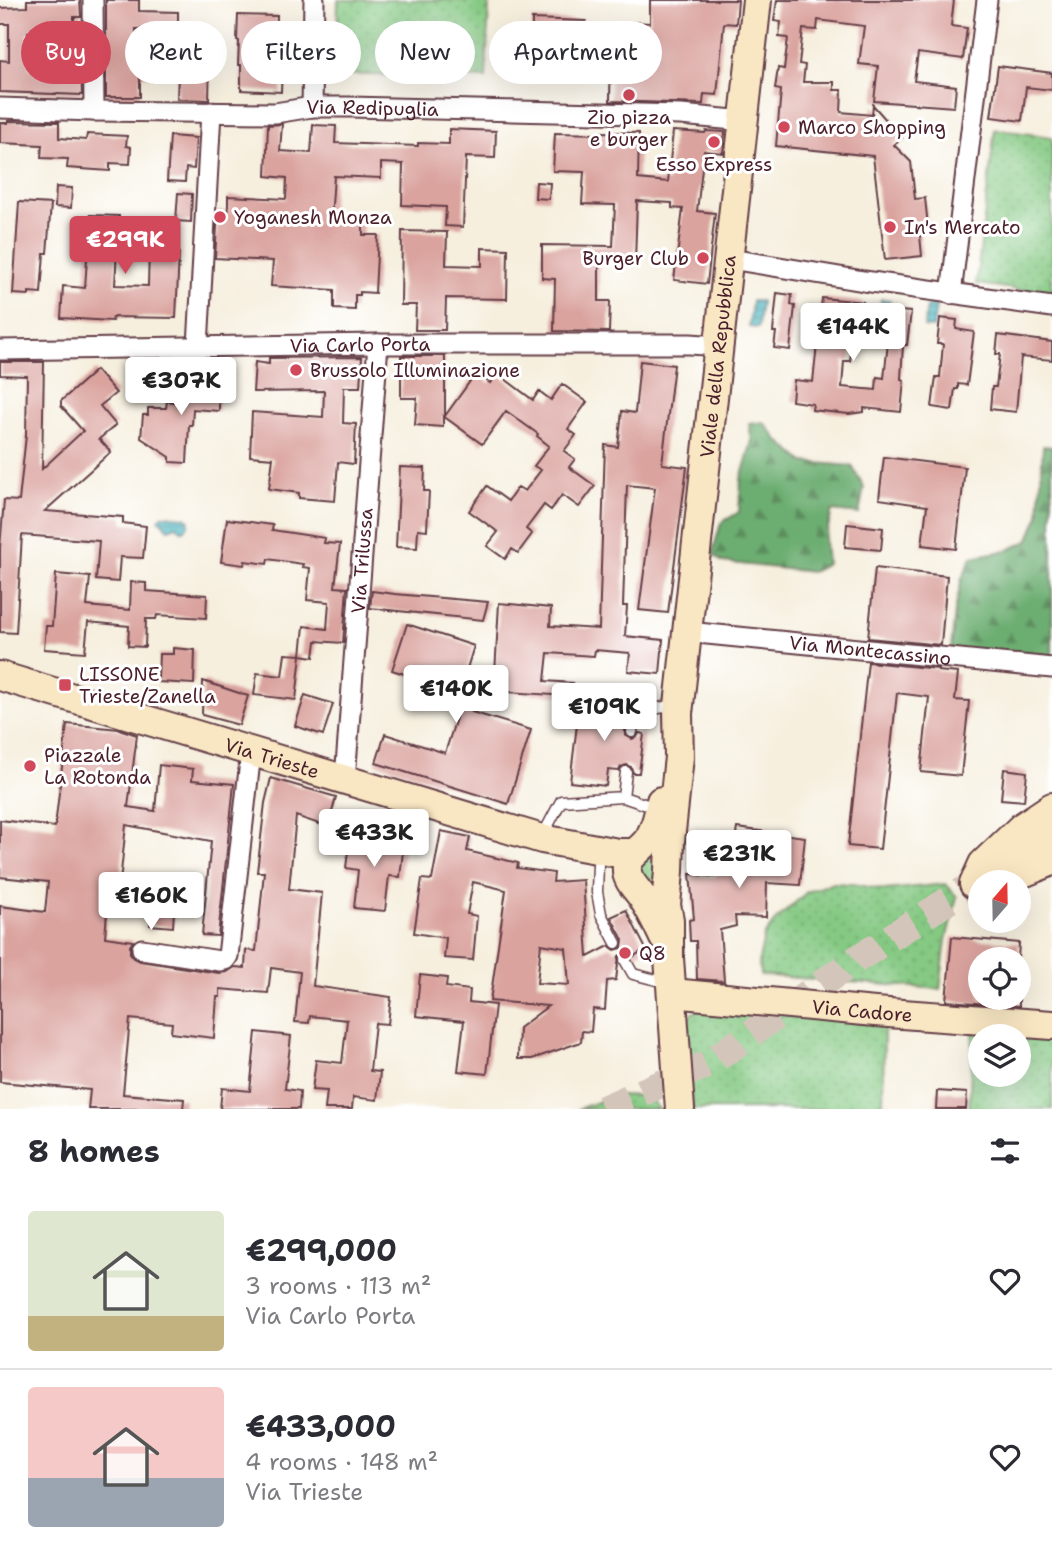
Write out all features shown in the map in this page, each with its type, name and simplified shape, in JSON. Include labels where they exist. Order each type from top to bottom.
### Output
[{"type":"street","points":[[93,0],[94,111]]},
{"type":"street","points":[[312,107],[314,0]]},
{"type":"street","name":"Viale della Repubblica","points":[[680,1109],[666,905],[679,757],[679,709],[757,0]]},
{"type":"street","points":[[951,294],[987,0]]},
{"type":"street","name":"Via Redipuglia","points":[[0,108],[275,113],[312,107],[681,115],[745,121]]},
{"type":"street","points":[[198,346],[211,112]]},
{"type":"street","points":[[730,259],[1052,307]]},
{"type":"street","name":"Via Carlo Porta","points":[[0,350],[378,344],[720,346]]},
{"type":"street","name":"Via Trilussa","points":[[345,779],[378,344]]},
{"type":"street","name":"Via Montecassino","points":[[687,632],[1052,668]]},
{"type":"street","name":"Via Trieste","points":[[0,676],[542,839],[618,853],[637,851]]},
{"type":"street","name":"Viale della Repubblica","points":[[671,978],[664,939],[656,920],[629,879],[627,865],[649,839],[658,818],[679,709]]},
{"type":"street","points":[[142,949],[220,961],[228,956],[251,752]]},
{"type":"street","points":[[984,870],[984,864],[1022,827],[1052,807]]},
{"type":"street","points":[[1002,870],[1052,832]]},
{"type":"street","name":"Via Trieste","points":[[542,839],[598,864],[633,884]]},
{"type":"street","points":[[633,884],[638,888],[659,888],[668,871],[666,857],[654,849],[637,851]]},
{"type":"street","points":[[1023,870],[1052,860]]},
{"type":"street","name":"Via Cadore","points":[[671,978],[875,1012],[1052,1025]]},
{"type":"lane","points":[[632,732],[635,712],[679,709]]},
{"type":"lane","points":[[623,797],[626,772]]},
{"type":"lane","points":[[542,839],[561,802],[623,797],[660,809]]},
{"type":"lane","points":[[598,864],[597,892],[601,914],[616,943]]},
{"type":"lane","points":[[625,960],[633,974],[671,978]]},
{"type":"green space","points":[[338,0],[489,0],[486,78],[475,78],[475,21],[375,21],[375,75],[361,75],[361,21],[337,21]]},
{"type":"green space","points":[[995,129],[1052,137],[1052,294],[976,284]]},
{"type":"green space","points":[[764,422],[778,440],[804,462],[852,466],[864,487],[859,514],[832,511],[825,541],[827,564],[812,572],[722,562],[712,554],[721,523],[739,512],[741,479],[752,441],[749,424]]},
{"type":"green space","points":[[1043,446],[1052,447],[1052,655],[951,649],[962,578],[972,557],[1008,550],[1028,541],[1039,515]]},
{"type":"green space","points":[[648,857],[656,860],[657,878],[650,882],[646,881],[636,866]]},
{"type":"green space","points":[[833,883],[885,890],[946,884],[957,897],[946,940],[940,989],[760,975],[759,961],[764,936],[776,920],[807,892]]},
{"type":"green space","points":[[703,1009],[884,1023],[883,1109],[692,1109],[685,1023],[692,1013]]},
{"type":"green space","points":[[1031,1037],[1052,1038],[1052,1109],[969,1109],[970,1087],[1031,1087]]},
{"type":"green space","points":[[616,1095],[648,1096],[659,1109],[578,1109]]},
{"type":"water","points":[[881,299],[890,300],[887,323],[878,322]]},
{"type":"water","points":[[752,301],[761,301],[758,328],[749,327]]},
{"type":"water","points":[[927,305],[936,306],[933,328],[924,327]]},
{"type":"water","points":[[164,515],[185,517],[189,520],[188,526],[183,531],[176,526],[169,529],[159,519]]},
{"type":"building","points":[[27,0],[80,0],[81,17],[74,17],[74,21],[21,21],[21,84],[82,84],[82,95],[0,92],[0,60],[9,61],[9,24],[0,24],[0,8],[27,7]]},
{"type":"building","points":[[106,0],[139,0],[139,11],[178,12],[178,21],[125,21],[125,84],[140,84],[140,97],[106,97],[106,84],[111,84],[111,21],[106,21]]},
{"type":"building","points":[[650,0],[738,0],[736,24],[724,23],[717,95],[704,94],[703,104],[610,101],[610,84],[662,84],[662,21],[650,21]]},
{"type":"building","points":[[777,0],[954,0],[951,26],[967,28],[963,59],[918,53],[914,81],[956,86],[954,107],[874,101],[878,66],[859,64],[864,26],[818,20],[817,30],[803,29],[799,64],[805,65],[803,82],[834,82],[834,90],[842,90],[841,112],[872,115],[873,105],[902,138],[894,145],[911,162],[915,199],[925,198],[928,226],[919,225],[922,256],[885,260],[873,156],[776,146],[781,90],[775,89],[778,68],[784,69],[788,38],[779,37],[781,22],[774,21]]},
{"type":"building","points":[[238,15],[277,16],[277,21],[241,21],[241,65],[238,65]]},
{"type":"building","points":[[532,19],[586,21],[532,21]]},
{"type":"building","points":[[998,66],[1052,73],[1052,90],[1026,87],[1022,121],[991,117]]},
{"type":"building","points":[[178,84],[209,84],[209,100],[177,99]]},
{"type":"building","points":[[241,84],[281,84],[281,92],[241,90]]},
{"type":"building","points":[[59,122],[59,138],[86,140],[87,134],[127,136],[126,146],[131,147],[130,164],[110,163],[110,171],[67,168],[68,159],[41,158],[42,145],[0,143],[0,123]]},
{"type":"building","points":[[282,124],[280,151],[311,153],[313,125],[336,126],[335,143],[418,146],[418,143],[449,144],[449,129],[496,131],[495,158],[466,157],[463,227],[445,226],[446,207],[402,205],[403,164],[381,163],[381,178],[334,176],[331,220],[363,221],[363,235],[378,235],[375,293],[360,292],[360,295],[355,295],[355,310],[334,309],[334,290],[271,286],[273,261],[215,258],[218,211],[228,211],[228,196],[286,199],[287,178],[266,176],[268,125]]},
{"type":"building","points":[[673,131],[725,132],[723,153],[704,151],[697,211],[715,213],[707,284],[674,280],[683,209],[672,208],[672,203],[637,201],[635,262],[599,260],[599,301],[610,301],[609,332],[554,331],[555,279],[542,278],[542,245],[613,246],[615,205],[582,204],[584,172],[553,171],[555,133],[639,133],[638,179],[668,182]]},
{"type":"building","points":[[170,136],[196,138],[194,169],[186,168],[185,182],[167,181]]},
{"type":"building","points":[[536,182],[550,183],[549,199],[535,198]]},
{"type":"building","points":[[56,187],[72,188],[71,208],[55,207]]},
{"type":"building","points":[[178,193],[192,194],[191,222],[176,221]]},
{"type":"building","points":[[19,202],[51,204],[41,293],[13,294]]},
{"type":"building","points":[[90,215],[119,216],[118,236],[150,237],[151,231],[178,233],[176,318],[113,317],[112,321],[61,318],[63,286],[85,288]],"holes":[[[117,250],[149,251],[148,286],[115,285]]]},
{"type":"building","points":[[402,231],[447,232],[446,265],[482,266],[482,248],[508,249],[507,299],[446,298],[445,330],[415,330],[416,305],[401,305]]},
{"type":"building","points":[[777,293],[792,295],[791,305],[795,306],[790,350],[774,348]]},
{"type":"building","points":[[822,298],[863,302],[850,361],[844,361],[842,387],[876,390],[877,377],[884,378],[888,310],[911,312],[907,345],[903,345],[901,412],[864,408],[864,412],[849,414],[812,410],[813,404],[792,401],[794,380],[813,382]]},
{"type":"building","points":[[940,318],[957,320],[956,329],[974,332],[967,385],[958,384],[958,389],[955,389],[952,410],[932,407],[936,377],[940,377],[943,344],[937,344]]},
{"type":"building","points":[[998,335],[1052,342],[1052,360],[1021,357],[1016,412],[990,409],[1000,354],[996,354]]},
{"type":"building","points":[[401,356],[445,356],[445,416],[476,373],[490,383],[497,373],[533,400],[539,391],[551,400],[562,384],[587,402],[568,429],[576,435],[564,451],[575,459],[569,467],[595,486],[579,507],[562,495],[551,510],[544,505],[526,529],[532,534],[518,553],[512,549],[505,559],[487,546],[498,532],[469,511],[487,486],[508,501],[518,487],[525,491],[541,470],[534,466],[549,446],[538,434],[506,411],[482,444],[443,416],[443,427],[415,425],[417,398],[401,398]]},
{"type":"building","points":[[362,357],[360,387],[344,387],[343,423],[356,424],[354,464],[338,462],[335,501],[299,498],[299,493],[269,489],[273,458],[250,456],[252,412],[323,417],[324,391],[253,392],[255,362],[269,364],[269,358]]},
{"type":"building","points":[[640,361],[674,365],[662,464],[687,467],[668,613],[639,610],[655,488],[627,485],[623,606],[627,606],[625,636],[663,640],[660,674],[628,671],[630,653],[595,650],[594,656],[548,653],[545,681],[573,683],[568,696],[494,691],[499,603],[551,608],[550,626],[599,629],[605,445],[618,447],[622,411],[635,413]]},
{"type":"building","points":[[0,362],[44,362],[42,469],[83,431],[61,406],[61,401],[96,370],[116,393],[100,406],[116,425],[99,439],[111,452],[45,511],[123,517],[123,523],[146,526],[143,558],[120,557],[118,582],[96,580],[99,541],[22,535],[16,633],[0,632],[0,548],[4,500],[19,501],[26,435],[27,376],[0,375]]},
{"type":"building","points":[[203,375],[219,376],[219,384],[223,384],[223,399],[219,399],[219,411],[193,409],[192,425],[189,425],[187,463],[170,462],[170,457],[141,438],[143,415],[148,415],[148,408],[166,408],[167,401],[173,402],[173,398],[179,398],[180,386],[189,386],[190,379],[202,380]]},
{"type":"building","points":[[884,457],[965,467],[956,549],[922,545],[927,506],[879,499]]},
{"type":"building","points":[[400,467],[425,468],[424,491],[429,491],[427,530],[418,529],[417,548],[396,547]]},
{"type":"building","points":[[227,519],[273,525],[272,530],[325,538],[324,543],[340,544],[335,587],[347,588],[343,643],[316,641],[314,657],[301,655],[304,626],[327,629],[329,602],[307,600],[310,568],[302,567],[303,564],[268,559],[267,564],[221,562]]},
{"type":"building","points":[[847,524],[883,528],[881,550],[845,547]]},
{"type":"building","points":[[875,568],[947,576],[941,645],[868,638]]},
{"type":"building","points":[[56,574],[90,577],[87,606],[130,610],[131,582],[146,583],[146,591],[207,595],[206,618],[157,615],[156,619],[146,619],[145,647],[128,646],[129,626],[88,622],[85,652],[44,649],[46,626],[52,626]]},
{"type":"building","points":[[372,591],[488,602],[483,620],[370,608]]},
{"type":"building","points":[[407,624],[474,646],[465,675],[482,681],[472,712],[531,730],[508,804],[376,763],[385,734],[445,753],[464,693],[392,670]]},
{"type":"building","points":[[173,648],[195,650],[194,684],[158,682],[159,654],[173,654]]},
{"type":"building","points":[[285,654],[301,655],[296,700],[254,695],[257,673],[282,676]]},
{"type":"building","points":[[868,662],[958,673],[955,700],[969,701],[961,776],[921,772],[929,697],[897,693],[880,849],[848,846]]},
{"type":"building","points":[[203,681],[248,696],[239,725],[202,715]]},
{"type":"building","points":[[611,687],[626,687],[625,735],[632,739],[639,733],[644,734],[639,773],[633,773],[631,767],[626,765],[619,771],[608,770],[606,786],[570,782],[579,708],[611,712]]},
{"type":"building","points":[[305,695],[333,704],[323,735],[295,726]]},
{"type":"building","points":[[67,724],[119,729],[137,735],[128,807],[155,811],[159,765],[193,769],[192,780],[234,784],[218,936],[202,935],[211,841],[126,825],[118,901],[108,900],[105,937],[133,941],[130,953],[140,961],[219,973],[235,967],[245,968],[246,950],[256,951],[264,872],[257,872],[265,803],[271,778],[336,797],[328,827],[296,816],[289,889],[322,893],[313,986],[391,997],[388,1024],[375,1023],[370,1071],[380,1072],[377,1100],[353,1097],[352,1109],[325,1109],[327,1091],[312,1090],[316,1060],[342,1063],[347,1020],[310,1016],[309,1023],[295,1022],[300,972],[271,968],[268,993],[220,989],[214,1038],[171,1033],[172,1023],[130,1019],[123,1094],[184,1099],[183,1109],[88,1109],[90,1090],[0,1082],[0,906],[45,912],[48,882],[0,877],[0,820],[55,827]]},
{"type":"building","points":[[1004,769],[1027,772],[1024,801],[1001,799]]},
{"type":"building","points":[[737,828],[805,837],[800,885],[767,883],[766,917],[735,916],[736,926],[720,930],[724,981],[697,979],[696,941],[690,941],[689,920],[694,919],[690,874],[715,877],[722,838],[735,841]]},
{"type":"building","points":[[441,831],[470,837],[467,851],[518,863],[517,868],[554,873],[553,882],[583,880],[588,957],[609,946],[615,950],[622,948],[623,940],[611,917],[626,910],[646,949],[632,957],[626,953],[619,956],[616,980],[607,981],[605,1010],[593,1009],[591,1032],[582,1031],[581,1042],[532,1059],[518,1059],[519,1028],[548,1006],[490,1001],[506,890],[473,882],[467,914],[477,916],[473,960],[444,958],[446,938],[414,933],[422,879],[432,880]],"holes":[[[541,944],[566,948],[569,985],[537,983]]]},
{"type":"building","points":[[350,835],[404,843],[400,877],[389,876],[385,911],[354,908],[358,870],[346,868]]},
{"type":"building","points":[[153,876],[176,878],[173,927],[150,925]]},
{"type":"building","points":[[952,937],[1019,943],[1019,947],[968,947],[968,1003],[946,1001]]},
{"type":"building","points":[[420,975],[447,978],[446,987],[470,990],[469,1002],[495,1005],[487,1074],[458,1071],[464,1021],[416,1016]]},
{"type":"building","points":[[256,1032],[291,1036],[285,1089],[300,1091],[299,1109],[220,1109],[222,1088],[250,1091]]},
{"type":"building","points":[[937,1091],[967,1093],[966,1109],[936,1109]]},
{"type":"tunnel","points":[[603,1109],[708,1064],[857,959],[968,888]]},
{"type":"place","name":"Zio pizza e burger","points":[[629,95]]},
{"type":"place","name":"Marco Shopping","points":[[784,127]]},
{"type":"place","name":"Esso Express","points":[[714,142]]},
{"type":"place","name":"Yoganesh Monza","points":[[220,217]]},
{"type":"place","name":"In's Mercato","points":[[890,227]]},
{"type":"place","name":"Burger Club","points":[[703,258]]},
{"type":"place","name":"Brussolo Illuminazione","points":[[296,370]]},
{"type":"place","name":"LISSONE Trieste/Zanella","points":[[65,685]]},
{"type":"place","name":"Piazzale La Rotonda","points":[[30,766]]},
{"type":"place","name":"Q8","points":[[625,953]]}]
